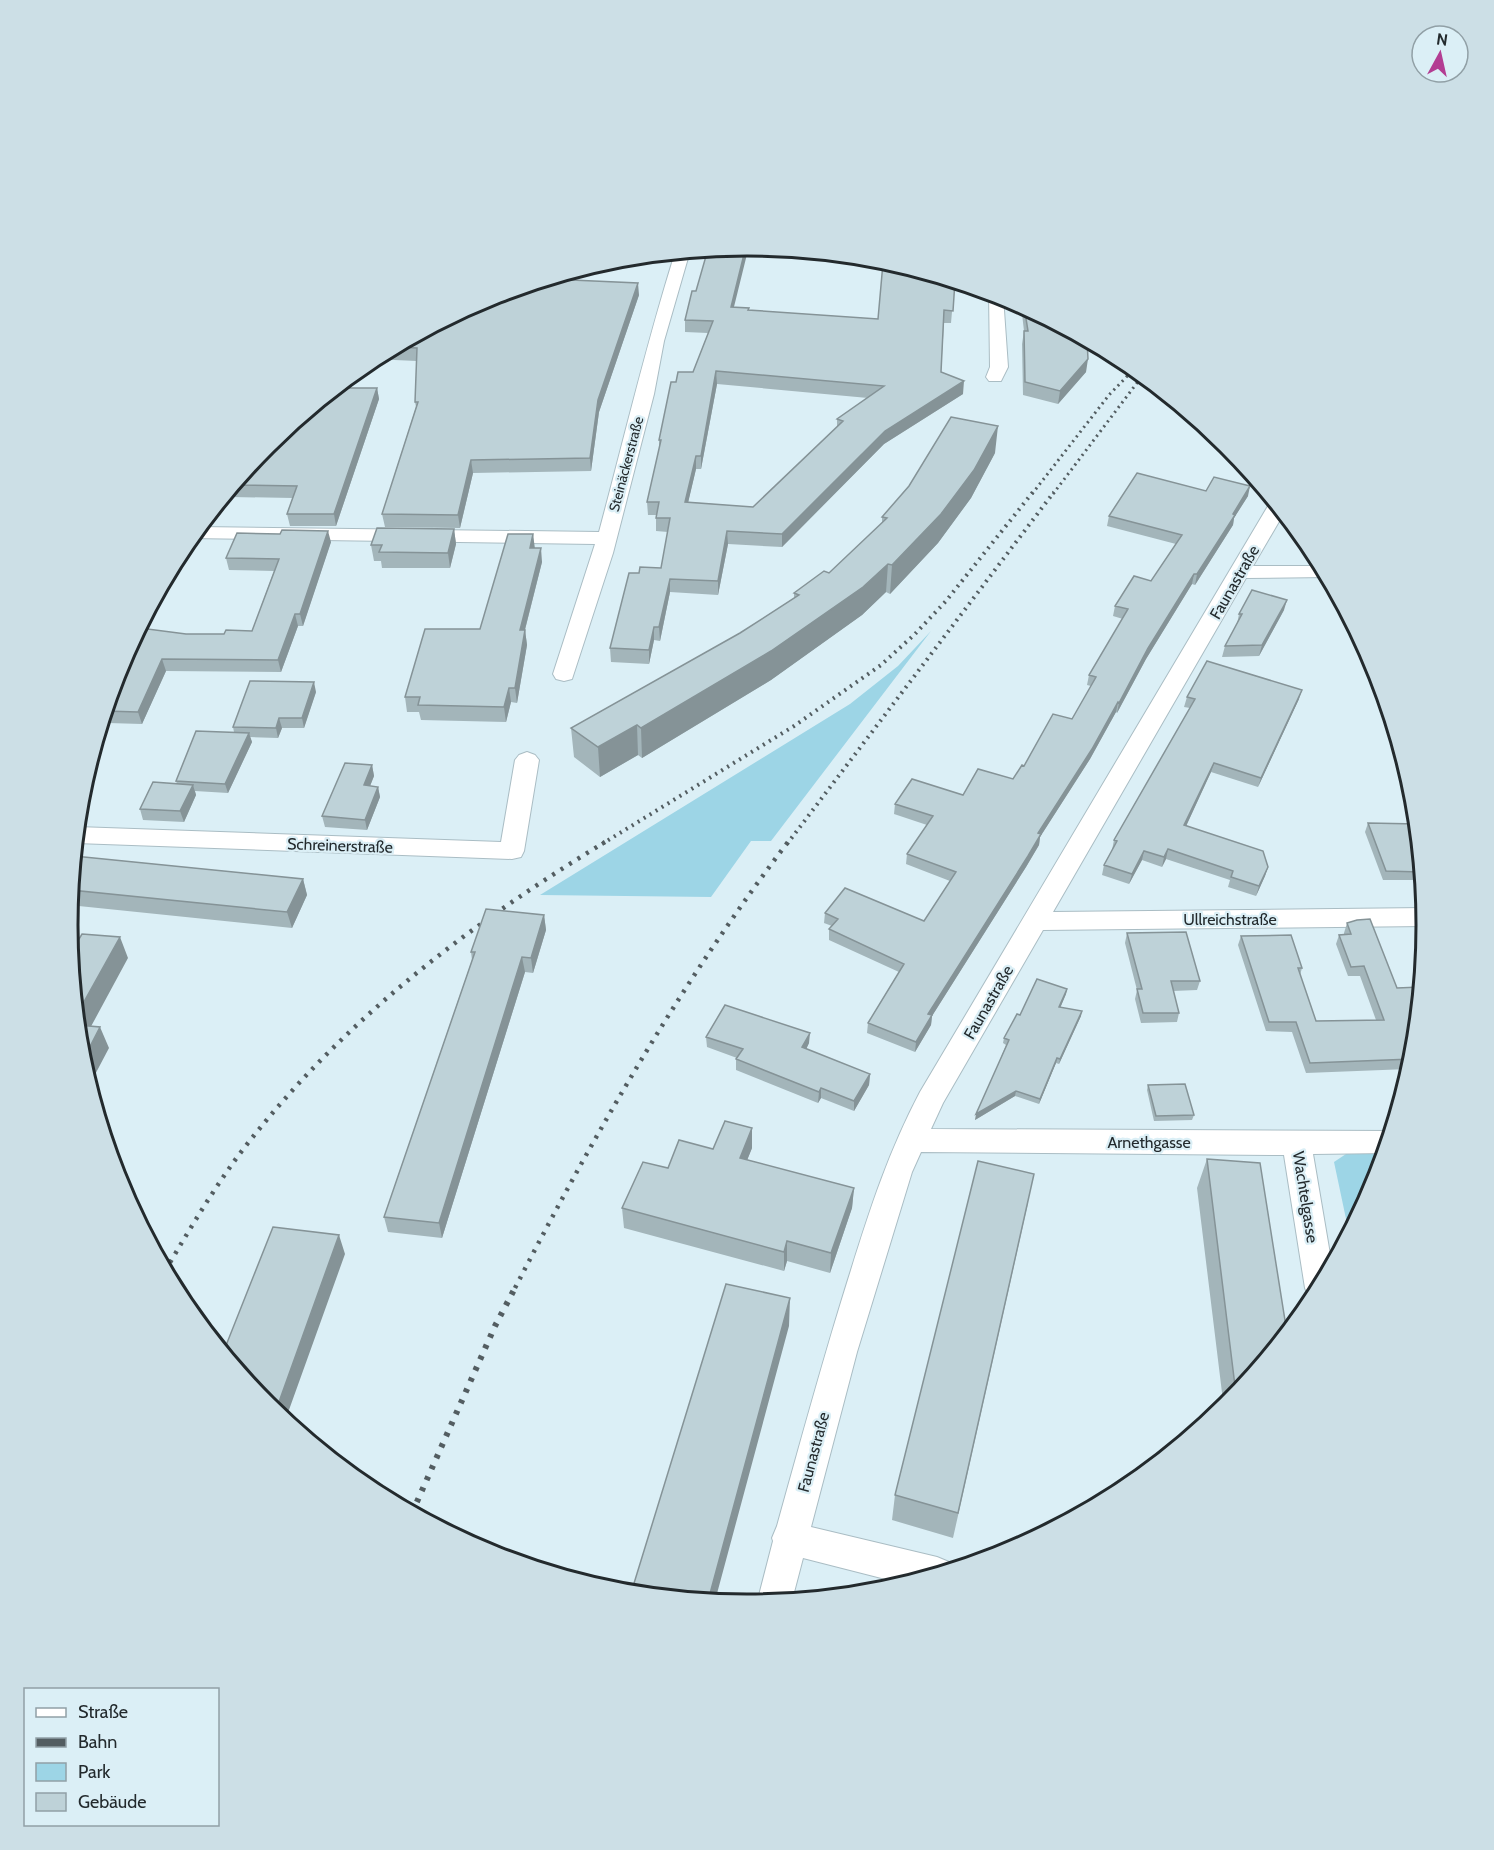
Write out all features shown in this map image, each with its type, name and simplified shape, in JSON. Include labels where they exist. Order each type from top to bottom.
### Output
[{"type":"street","name":"Steinäckerstraße","points":[[564,674],[603,554],[645,394],[656,341],[681,260]]},
{"type":"street","points":[[996,304],[999,367],[996,377]]},
{"type":"street","name":"Faunastraße","points":[[776,1593],[789,1538],[841,1352],[897,1172],[910,1140],[930,1100],[1274,513]]},
{"type":"street","points":[[205,533],[606,538]]},
{"type":"street","points":[[1240,572],[1315,572]]},
{"type":"street","name":"Schreinerstraße","points":[[84,835],[512,851],[527,760]]},
{"type":"street","name":"Ullreichstraße","points":[[1035,921],[1416,917]]},
{"type":"street","name":"Arnethgasse","points":[[910,1140],[1297,1143],[1380,1140]]},
{"type":"street","name":"Wachtelgasse","points":[[1297,1143],[1318,1273]]},
{"type":"street","points":[[789,1538],[922,1570]]},
{"type":"green space","points":[[931,631],[771,841],[751,841],[711,897],[540,895],[850,704],[898,666]]},
{"type":"green space","points":[[1375,1153],[1347,1222],[1334,1162],[1346,1154]]},
{"type":"building","points":[[744,256],[731,307],[749,308],[748,310],[878,319],[882,270],[954,290],[953,311],[944,310],[941,372],[964,381],[885,431],[782,534],[727,531],[718,581],[670,579],[659,627],[654,627],[649,650],[610,648],[629,573],[639,573],[640,567],[661,568],[670,518],[656,518],[659,502],[647,502],[671,382],[676,382],[678,372],[693,372],[713,321],[685,320],[692,291],[696,291],[706,257]],"holes":[[[716,371],[884,386],[837,419],[843,421],[753,507],[685,502],[696,456],[701,456]]]},
{"type":"building","points":[[571,280],[638,283],[598,400],[590,458],[471,460],[458,515],[382,514],[418,402],[415,402],[417,348],[410,348],[451,325],[491,307]]},
{"type":"building","points":[[1026,317],[1087,349],[1088,359],[1060,391],[1025,382],[1024,331],[1028,331]]},
{"type":"building","points":[[348,388],[377,388],[334,514],[287,514],[297,486],[243,485],[274,452],[340,394]]},
{"type":"building","points":[[951,417],[998,426],[974,470],[941,514],[892,565],[888,564],[863,587],[771,651],[641,728],[637,725],[598,747],[571,728],[740,633],[799,595],[794,593],[824,571],[829,573],[887,518],[882,517],[909,486]]},
{"type":"building","points":[[1137,473],[1206,491],[1214,477],[1250,486],[1233,514],[1235,515],[1197,574],[1194,574],[1148,648],[1092,749],[1038,833],[1041,834],[1028,856],[928,1014],[932,1015],[916,1042],[868,1023],[904,964],[829,929],[838,919],[825,913],[845,888],[924,921],[956,872],[907,854],[933,816],[895,804],[912,779],[963,795],[978,769],[1013,779],[1022,765],[1024,766],[1053,714],[1072,719],[1096,677],[1089,675],[1128,609],[1115,606],[1134,576],[1151,581],[1182,535],[1109,516]]},
{"type":"building","points":[[377,528],[454,529],[448,553],[379,552],[382,545],[371,545]]},
{"type":"building","points":[[282,530],[328,531],[300,614],[295,614],[278,660],[162,659],[138,712],[114,711],[147,629],[186,634],[224,634],[226,630],[252,631],[279,559],[226,558],[237,533],[280,534]]},
{"type":"building","points":[[508,534],[533,534],[530,548],[541,548],[520,630],[525,630],[515,688],[509,688],[504,707],[418,705],[420,697],[405,697],[425,629],[480,629]]},
{"type":"building","points":[[1252,590],[1287,600],[1262,645],[1225,646],[1242,614],[1239,614]]},
{"type":"building","points":[[1207,661],[1302,690],[1261,778],[1214,763],[1184,825],[1263,851],[1268,867],[1259,886],[1231,877],[1233,871],[1168,849],[1164,857],[1144,851],[1132,874],[1104,865],[1117,841],[1114,840],[1195,699],[1187,697]]},
{"type":"building","points":[[250,681],[314,682],[302,718],[279,718],[276,728],[233,727]]},
{"type":"building","points":[[196,731],[249,733],[225,784],[176,781]]},
{"type":"building","points":[[345,763],[372,765],[364,785],[378,787],[365,820],[322,816]]},
{"type":"building","points":[[153,782],[193,785],[180,811],[140,809]]},
{"type":"building","points":[[1368,823],[1408,824],[1414,872],[1386,871]]},
{"type":"building","points":[[82,857],[303,879],[287,912],[79,891]]},
{"type":"building","points":[[486,909],[544,915],[531,958],[522,957],[439,1223],[384,1217],[475,952],[471,952]]},
{"type":"building","points":[[1370,919],[1397,988],[1413,987],[1402,1059],[1310,1063],[1296,1022],[1269,1022],[1241,936],[1291,935],[1302,968],[1298,968],[1316,1021],[1384,1020],[1364,966],[1351,967],[1339,935],[1351,934],[1347,923]]},
{"type":"building","points":[[1186,932],[1200,981],[1171,981],[1179,1013],[1143,1013],[1137,989],[1142,989],[1127,933]]},
{"type":"building","points":[[82,934],[120,937],[83,1003],[79,969],[78,940]]},
{"type":"building","points":[[1037,979],[1067,989],[1059,1007],[1082,1011],[1060,1059],[1057,1058],[1040,1099],[1016,1091],[976,1114],[1009,1040],[1004,1038],[1017,1014],[1020,1015]]},
{"type":"building","points":[[725,1005],[810,1033],[802,1047],[870,1074],[854,1101],[821,1088],[819,1092],[736,1059],[743,1049],[706,1037]]},
{"type":"building","points":[[86,1026],[100,1027],[90,1047]]},
{"type":"building","points":[[1185,1084],[1194,1115],[1156,1116],[1148,1085]]},
{"type":"building","points":[[725,1121],[752,1128],[740,1158],[854,1188],[831,1253],[787,1241],[784,1252],[622,1208],[643,1162],[668,1168],[679,1140],[713,1149]]},
{"type":"building","points":[[1207,1159],[1260,1163],[1285,1322],[1235,1382]]},
{"type":"building","points":[[978,1161],[1034,1174],[958,1513],[895,1495]]},
{"type":"building","points":[[273,1227],[339,1235],[279,1402],[226,1345]]},
{"type":"building","points":[[726,1284],[790,1298],[710,1593],[634,1584]]},
{"type":"railway","points":[[1032,494],[1109,395],[1128,375]]},
{"type":"railway","points":[[1053,494],[1138,382]]},
{"type":"railway","points":[[602,844],[794,726],[881,665],[946,601],[1033,492]]},
{"type":"railway","points":[[787,844],[1054,492]]},
{"type":"railway","points":[[170,1263],[209,1198],[238,1156],[277,1108],[361,1021],[453,944],[605,842]]},
{"type":"railway","points":[[515,1288],[576,1172],[676,1003],[788,842]]},
{"type":"railway","points":[[415,1506],[495,1326],[516,1286]]}]
